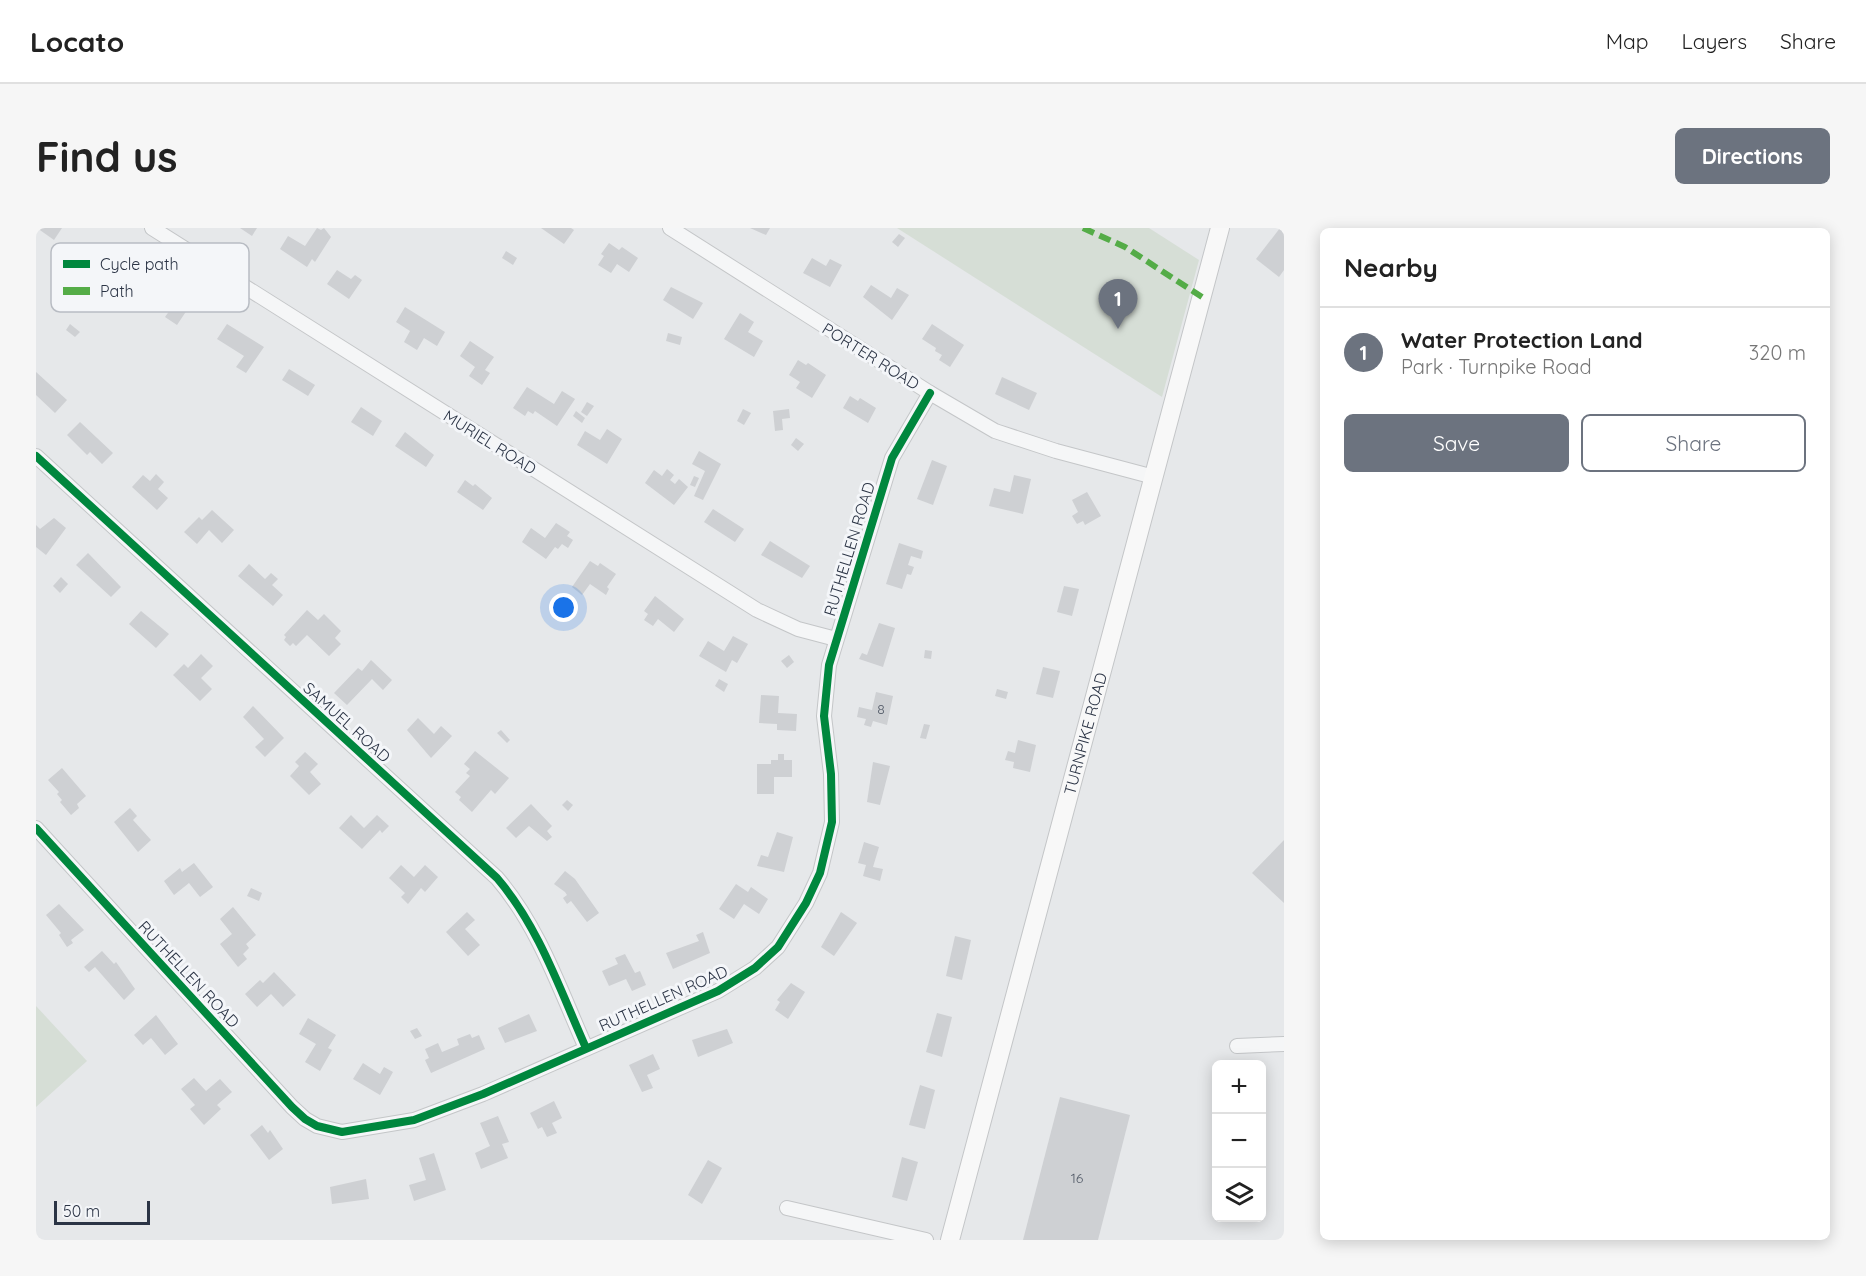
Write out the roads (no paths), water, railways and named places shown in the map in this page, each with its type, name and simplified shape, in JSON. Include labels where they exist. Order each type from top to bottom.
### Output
[{"type":"main road","name":"TURNPIKE ROAD","points":[[950,1240],[1053,846],[1220,228]]},
{"type":"street","name":"MURIEL ROAD","points":[[152,228],[176,243]]},
{"type":"street","name":"PORTER ROAD","points":[[670,228],[970,418],[1004,434],[1154,477]]},
{"type":"street","name":"MURIEL ROAD","points":[[249,289],[757,610],[798,629],[836,639]]},
{"type":"street","name":"RUTHELLEN ROAD","points":[[36,828],[292,1107],[317,1126],[350,1132],[414,1120],[483,1094],[732,983],[765,960],[795,921],[820,873],[831,831],[832,786],[824,700],[836,639],[892,458],[930,393]]},
{"type":"street","name":"SAMUEL ROAD","points":[[36,456],[496,878],[515,901],[533,929],[585,1048]]},
{"type":"street","points":[[1236,1046],[1284,1044]]},
{"type":"street","points":[[787,1208],[926,1240]]},
{"type":"place","name":"Water Protection Land","points":[[1118,329]]}]
